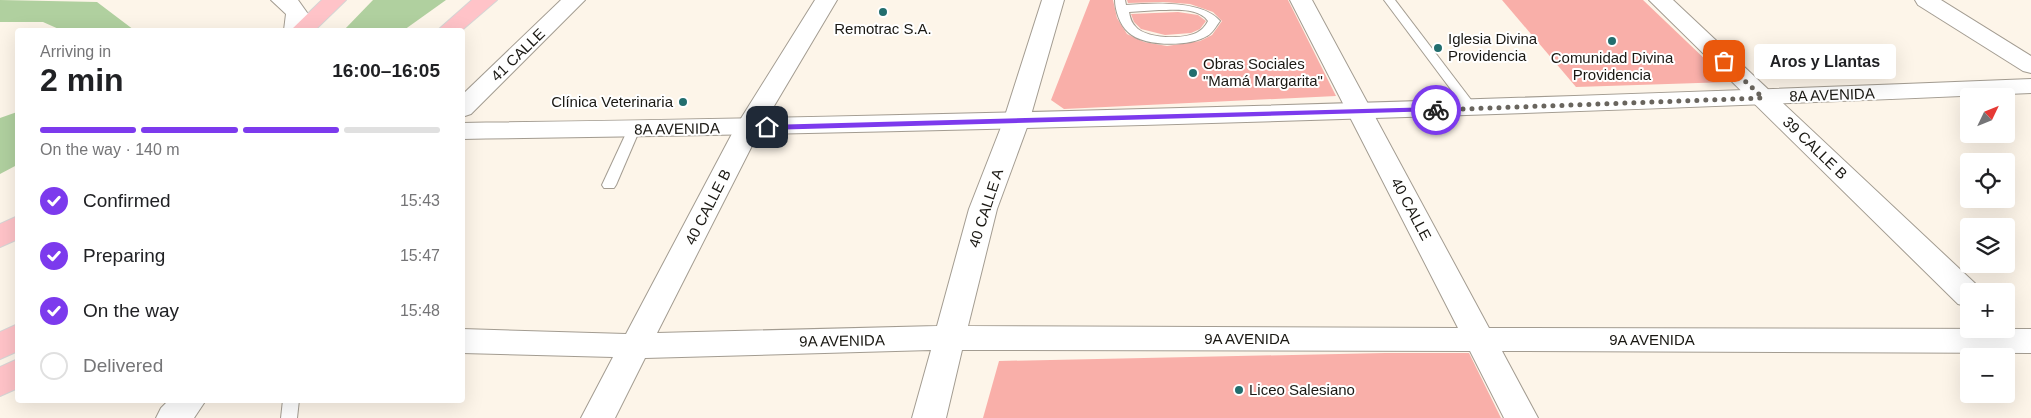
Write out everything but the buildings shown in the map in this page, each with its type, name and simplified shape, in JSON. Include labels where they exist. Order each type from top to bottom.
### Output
[{"type":"highway","points":[[304,28],[335,0]]},
{"type":"highway","points":[[451,28],[486,0]]},
{"type":"highway","points":[[0,237],[15,228]]},
{"type":"highway","points":[[0,347],[15,338]]},
{"type":"highway","points":[[0,383],[15,373]]},
{"type":"street","points":[[282,0],[290,4],[297,14],[295,28]]},
{"type":"street","name":"41 CALLE","points":[[465,107],[574,0]]},
{"type":"street","name":"40 CALLE B","points":[[598,418],[748,128],[826,0]]},
{"type":"street","name":"40 CALLE A","points":[[929,418],[948,338],[983,209],[1016,122],[1053,0]]},
{"type":"street","name":"40 CALLE","points":[[1302,0],[1521,418]]},
{"type":"street","name":"39 CALLE B","points":[[1660,0],[1960,287]]},
{"type":"street","points":[[1926,0],[2031,66]]},
{"type":"street","name":"8A AVENIDA","points":[[465,131],[748,128],[1360,113],[2031,86]]},
{"type":"street","name":"9A AVENIDA","points":[[465,340],[636,346],[948,338],[2020,342]]},
{"type":"street","points":[[173,418],[187,403]]},
{"type":"lane","points":[[1389,0],[1471,108]]},
{"type":"lane","points":[[1121,4],[1194,6],[1209,13],[1214,17],[1214,21],[1201,35],[1187,39],[1162,40],[1140,36],[1132,31],[1121,4]]},
{"type":"lane","points":[[609,185],[634,129]]},
{"type":"lane","points":[[288,418],[291,403]]},
{"type":"green space","points":[[0,0],[97,2],[131,28],[56,28],[43,22],[0,22]]},
{"type":"green space","points":[[373,0],[446,0],[407,28],[346,28]]},
{"type":"green space","points":[[15,113],[15,166],[0,174],[0,118]]},
{"type":"way so far","points":[[1436,110],[1763,98],[1724,61]]},
{"type":"place","name":"Remotrac S.A.","points":[[883,12]]},
{"type":"place","name":"Comunidad Divina Providencia","points":[[1612,41]]},
{"type":"place","name":"Iglesia Divina Providencia","points":[[1438,48]]},
{"type":"place","name":"Aros y Llantas","points":[[1724,61]]},
{"type":"place","name":"Obras Sociales \"Mamá Margarita\"","points":[[1193,73]]},
{"type":"place","name":"Clínica Veterinaria","points":[[683,102]]},
{"type":"place","name":"Liceo Salesiano","points":[[1239,390]]},
{"type":"route","points":[[767,127],[1035,122],[1436,110]]}]
